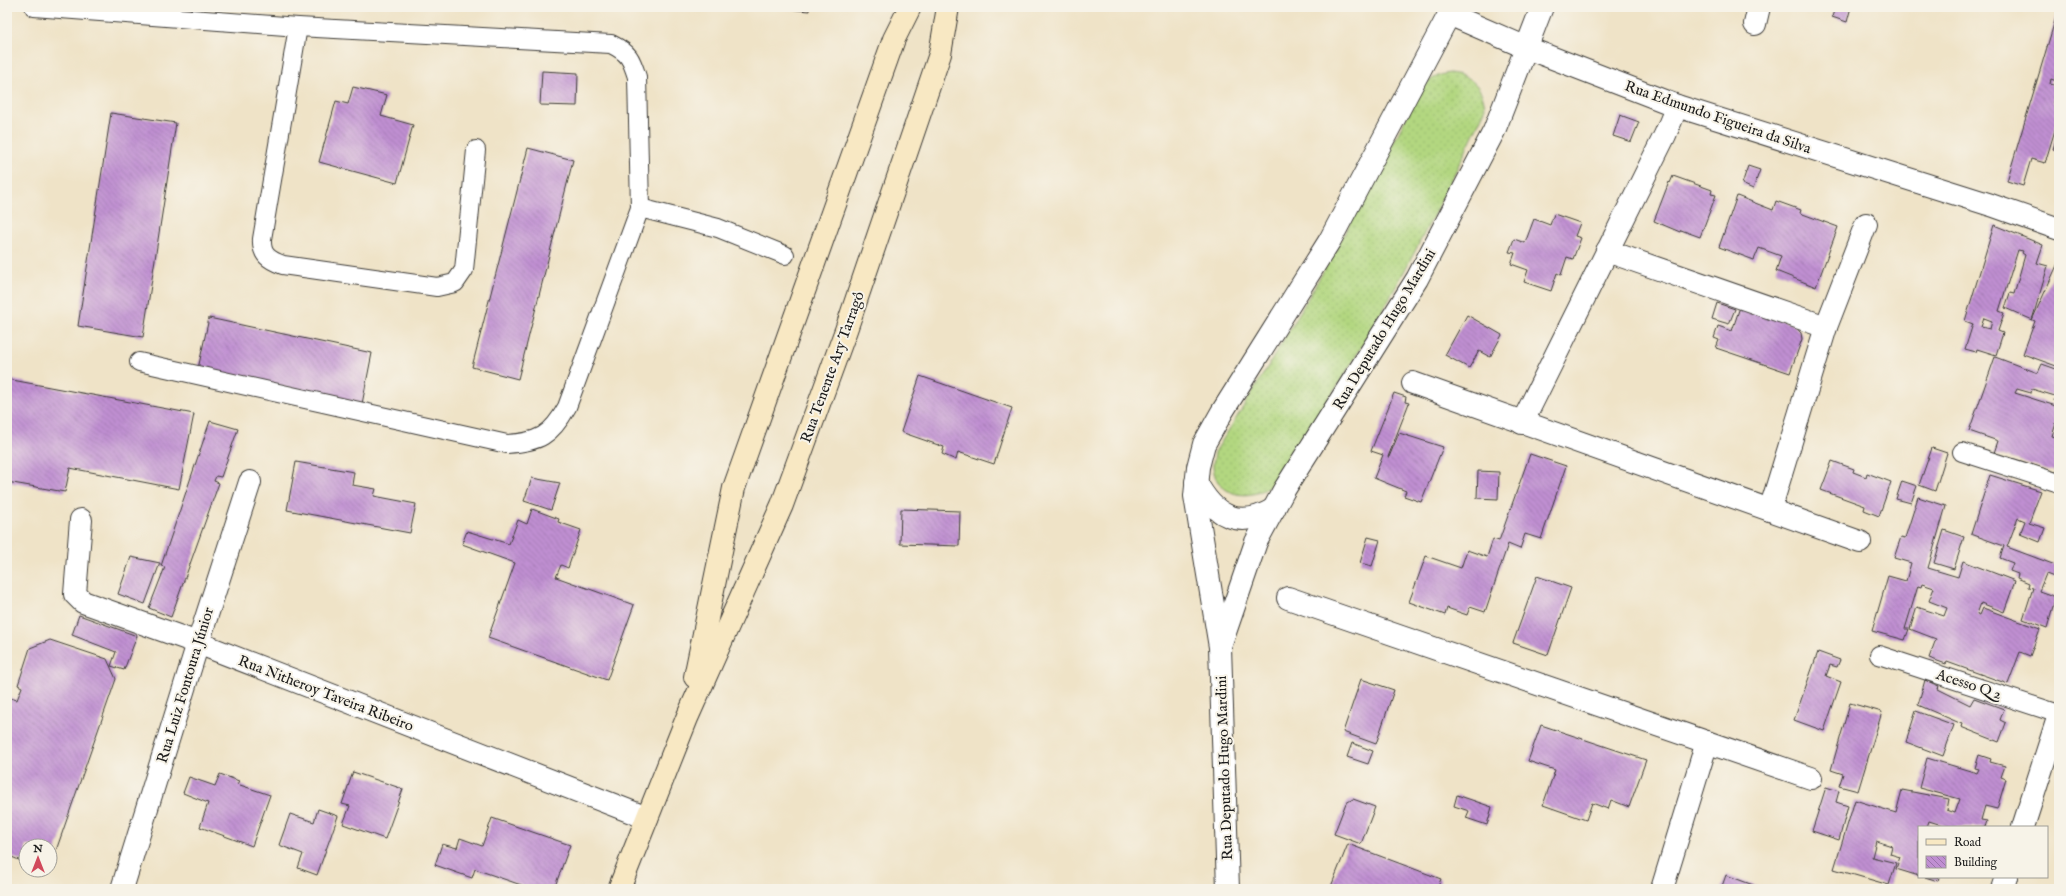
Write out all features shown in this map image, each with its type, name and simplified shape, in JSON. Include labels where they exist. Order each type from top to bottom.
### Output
[{"type":"main road","name":"Rua Tenente Ary Tarragô","points":[[687,718],[734,488],[894,38],[910,7]]},
{"type":"main road","name":"Rua Tenente Ary Tarragô","points":[[619,889],[687,718],[782,505],[846,330],[940,54],[948,7]]},
{"type":"street","name":"Rua Deputado Hugo Mardini","points":[[1220,648],[1256,542],[1284,490],[1417,279],[1494,131],[1542,7]]},
{"type":"street","name":"Rua Deputado Hugo Mardini","points":[[1228,889],[1220,648],[1195,496],[1196,481],[1204,444],[1222,412],[1330,240],[1452,11]]},
{"type":"street","name":"Rua Edmundo Figueira da Silva","points":[[1452,11],[1527,48],[1677,106],[1991,205],[2059,229]]},
{"type":"street","points":[[1522,423],[1677,106]]},
{"type":"street","points":[[1770,510],[1826,327],[1866,224]]},
{"type":"street","points":[[1607,250],[1826,327]]},
{"type":"street","points":[[1413,383],[1860,542]]},
{"type":"street","points":[[1196,481],[1208,503],[1217,512],[1228,517],[1240,519],[1254,518],[1274,509]]},
{"type":"street","name":"Rua Luiz Fontoura Júnior","points":[[122,889],[198,643],[250,482]]},
{"type":"street","name":"Rua Nitheroy Taveira Ribeiro","points":[[81,520],[75,590],[78,599],[82,602],[198,643],[647,818]]},
{"type":"street","points":[[1288,598],[1811,778]]},
{"type":"street","points":[[2022,826],[2059,714]]},
{"type":"street","points":[[1662,889],[1707,742]]},
{"type":"street","points":[[2002,889],[2006,878]]},
{"type":"lane","points":[[34,7],[298,27],[595,42],[611,44],[625,51],[632,61],[637,77],[640,208],[567,407],[557,424],[545,436],[527,443],[507,444],[139,362]]},
{"type":"lane","points":[[298,27],[262,239],[261,249],[272,261],[283,265],[437,287],[455,283],[464,270],[476,150]]},
{"type":"lane","points":[[640,208],[718,228],[785,255]]},
{"type":"lane","points":[[1962,452],[2059,483]]},
{"type":"lane","name":"Acesso Q 2","points":[[1879,655],[2059,714]]},
{"type":"green space","points":[[1449,73],[1464,76],[1475,84],[1482,95],[1485,110],[1413,255],[1344,376],[1272,484],[1264,490],[1254,494],[1235,494],[1227,490],[1220,484],[1215,476],[1213,465],[1215,452],[1297,318],[1373,181],[1421,89],[1434,78]]},
{"type":"building","points":[[766,7],[809,7],[809,11]]},
{"type":"building","points":[[1835,7],[1851,7],[1847,22],[1832,17]]},
{"type":"building","points":[[2059,7],[2059,82],[2051,79],[2050,84],[2058,86],[2053,102],[2059,104],[2059,117],[2045,163],[2031,159],[2023,186],[2007,181]]},
{"type":"building","points":[[542,71],[578,73],[577,106],[540,105]]},
{"type":"building","points":[[353,87],[387,95],[381,116],[413,125],[397,183],[319,162],[336,101],[348,104]]},
{"type":"building","points":[[111,113],[176,123],[143,337],[78,326]]},
{"type":"building","points":[[1620,115],[1639,122],[1631,142],[1613,136]]},
{"type":"building","points":[[2059,130],[2059,151],[2053,149]]},
{"type":"building","points":[[528,148],[573,160],[518,379],[472,367]]},
{"type":"building","points":[[1748,166],[1760,170],[1753,189],[1742,184]]},
{"type":"building","points":[[1673,176],[1712,190],[1711,194],[1716,195],[1700,237],[1681,230],[1680,232],[1654,221],[1669,182],[1670,183]]},
{"type":"building","points":[[1737,196],[1773,210],[1776,201],[1801,210],[1800,213],[1838,227],[1816,287],[1776,271],[1781,256],[1759,248],[1754,260],[1719,247]]},
{"type":"building","points":[[1554,214],[1580,223],[1575,236],[1581,238],[1573,259],[1567,257],[1561,275],[1557,273],[1551,291],[1524,282],[1528,270],[1511,264],[1515,253],[1509,252],[1514,239],[1525,243],[1534,219],[1550,225]]},
{"type":"building","points":[[1994,225],[2043,245],[2037,263],[2048,266],[2032,320],[2005,308],[2010,293],[2014,294],[2025,255],[2022,253],[2023,251],[2018,250],[1999,311],[2004,313],[1998,331],[2003,333],[1996,355],[1977,349],[1976,352],[1965,349],[1973,324],[1965,321]],"holes":[[[1984,318],[1992,321],[1990,329],[1981,327]]]},
{"type":"building","points":[[2059,261],[2059,367],[2023,354],[2035,321],[2032,320]]},
{"type":"building","points":[[1717,303],[1735,309],[1729,324],[1712,319]]},
{"type":"building","points":[[1741,304],[1794,325],[1801,333],[1802,339],[1790,373],[1716,348],[1719,340],[1714,338],[1718,326],[1732,331]]},
{"type":"building","points":[[1467,315],[1502,335],[1490,357],[1479,351],[1469,368],[1445,355]]},
{"type":"building","points":[[209,318],[372,353],[362,404],[198,369]]},
{"type":"building","points":[[1995,357],[2038,373],[2042,364],[2059,370],[2059,403],[2054,401],[2055,396],[2032,389],[2031,393],[2017,389],[2015,393],[2059,407],[2059,414],[2052,436],[2059,438],[2059,473],[1994,453],[1998,441],[1969,431]]},
{"type":"building","points":[[920,376],[1012,408],[994,464],[958,452],[956,460],[942,454],[944,447],[901,432]]},
{"type":"building","points":[[7,379],[194,414],[179,489],[70,468],[65,492],[7,482]]},
{"type":"building","points":[[1394,393],[1406,397],[1405,402],[1409,403],[1388,457],[1399,433],[1443,447],[1421,502],[1404,496],[1406,491],[1374,478],[1383,455],[1371,451]]},
{"type":"building","points":[[210,421],[238,429],[221,477],[216,476],[214,481],[219,483],[171,617],[149,608],[165,567],[161,566]]},
{"type":"building","points":[[1932,448],[1947,453],[1935,491],[1919,485]]},
{"type":"building","points":[[1530,454],[1566,466],[1541,539],[1525,534],[1520,549],[1508,544],[1485,612],[1470,607],[1467,615],[1447,608],[1445,615],[1409,602],[1426,556],[1461,568],[1467,550],[1487,557],[1493,539],[1499,541]]},
{"type":"building","points":[[1832,461],[1854,469],[1853,472],[1866,477],[1867,473],[1891,482],[1879,516],[1864,510],[1865,506],[1821,490]]},
{"type":"building","points":[[296,462],[354,472],[352,485],[376,489],[374,496],[416,504],[410,533],[287,510]]},
{"type":"building","points":[[1478,471],[1499,472],[1498,499],[1477,498]]},
{"type":"building","points":[[1990,475],[2041,491],[2029,523],[2045,528],[2040,542],[2020,534],[2025,521],[2018,518],[2007,547],[2058,566],[2054,577],[2046,574],[2039,591],[2056,597],[2047,628],[2023,619],[2033,588],[2028,587],[2029,583],[2017,578],[2018,574],[2010,571],[2013,563],[2000,558],[2004,546],[1971,534]]},
{"type":"building","points":[[532,478],[560,483],[551,510],[524,501]]},
{"type":"building","points":[[1902,481],[1917,486],[1911,503],[1896,499]]},
{"type":"building","points":[[1918,497],[1946,506],[1928,568],[1958,577],[1963,561],[2015,581],[2004,612],[1981,603],[1977,614],[1980,615],[1983,608],[2040,629],[2030,656],[2020,652],[2008,684],[1947,662],[1946,664],[1929,658],[1936,639],[1910,629],[1917,607],[1944,616],[1947,608],[1929,601],[1934,588],[1922,584],[1921,587],[1918,586],[1905,629],[1909,629],[1905,640],[1872,631],[1888,576],[1906,581],[1911,563],[1894,558],[1901,537],[1905,538]]},
{"type":"building","points":[[532,509],[559,519],[558,522],[581,530],[568,568],[561,565],[556,577],[634,605],[607,680],[488,638],[515,563],[462,544],[467,531],[509,544],[518,520],[527,524]]},
{"type":"building","points":[[901,509],[960,511],[959,546],[900,544]]},
{"type":"building","points":[[1944,530],[1964,537],[1954,569],[1934,563]]},
{"type":"building","points":[[1368,537],[1380,540],[1372,566],[1360,563]]},
{"type":"building","points":[[131,557],[160,563],[145,604],[118,594]]},
{"type":"building","points":[[1537,576],[1571,588],[1548,655],[1513,643]]},
{"type":"building","points":[[79,615],[137,636],[124,670],[111,666],[116,652],[72,635]]},
{"type":"building","points":[[50,640],[107,659],[116,679],[58,845],[58,838],[18,838],[18,860],[7,855],[7,697],[17,700],[22,687],[18,685],[30,648]]},
{"type":"building","points":[[1818,652],[1840,660],[1837,667],[1830,665],[1826,676],[1841,682],[1824,731],[1794,720]]},
{"type":"building","points":[[1361,679],[1394,690],[1376,744],[1343,732]]},
{"type":"building","points":[[1925,680],[1939,686],[1938,689],[1970,705],[1974,698],[2004,709],[2000,720],[2006,723],[1999,742],[1961,727],[1962,724],[1918,705]]},
{"type":"building","points":[[1850,703],[1882,712],[1858,791],[1839,786],[1843,774],[1831,770]]},
{"type":"building","points":[[1916,711],[1954,725],[1943,756],[1906,742]]},
{"type":"building","points":[[1541,725],[1646,760],[1629,807],[1611,800],[1608,809],[1592,803],[1586,820],[1543,805],[1555,770],[1528,761]]},
{"type":"building","points":[[1352,743],[1373,751],[1368,764],[1347,757]]},
{"type":"building","points":[[1979,755],[1991,759],[1990,762],[2005,766],[2001,777],[2006,779],[1997,809],[1985,806],[1981,820],[1987,821],[1985,826],[1945,826],[1929,821],[1927,826],[1918,826],[1918,876],[1896,869],[1900,857],[1890,854],[1892,846],[1876,841],[1872,857],[1896,863],[1889,885],[1834,869],[1855,800],[1896,813],[1902,790],[1949,799],[1947,810],[1955,813],[1960,799],[1919,788],[1927,758],[1977,773],[1979,769],[1975,768]]},
{"type":"building","points":[[353,772],[403,789],[385,839],[343,824],[350,806],[342,804]]},
{"type":"building","points":[[220,774],[239,781],[237,784],[270,795],[252,846],[200,827],[208,803],[183,793],[189,777],[215,786]]},
{"type":"building","points":[[1826,787],[1839,791],[1836,802],[1848,806],[1839,840],[1812,831]]},
{"type":"building","points":[[1457,795],[1492,807],[1487,825],[1466,818],[1469,811],[1454,806]]},
{"type":"building","points":[[1353,799],[1375,807],[1361,844],[1334,834],[1346,803]]},
{"type":"building","points":[[318,809],[338,816],[317,875],[298,868],[303,854],[279,845],[290,814],[314,822]]},
{"type":"building","points":[[492,818],[570,845],[554,889],[523,889],[524,886],[475,869],[472,878],[435,865],[442,844],[457,848],[460,838],[482,846]]},
{"type":"building","points":[[1348,844],[1441,879],[1437,889],[1330,889]]},
{"type":"building","points":[[1726,875],[1764,889],[1721,889]]},
{"type":"building","points":[[1928,878],[1939,878],[1938,881]]}]
